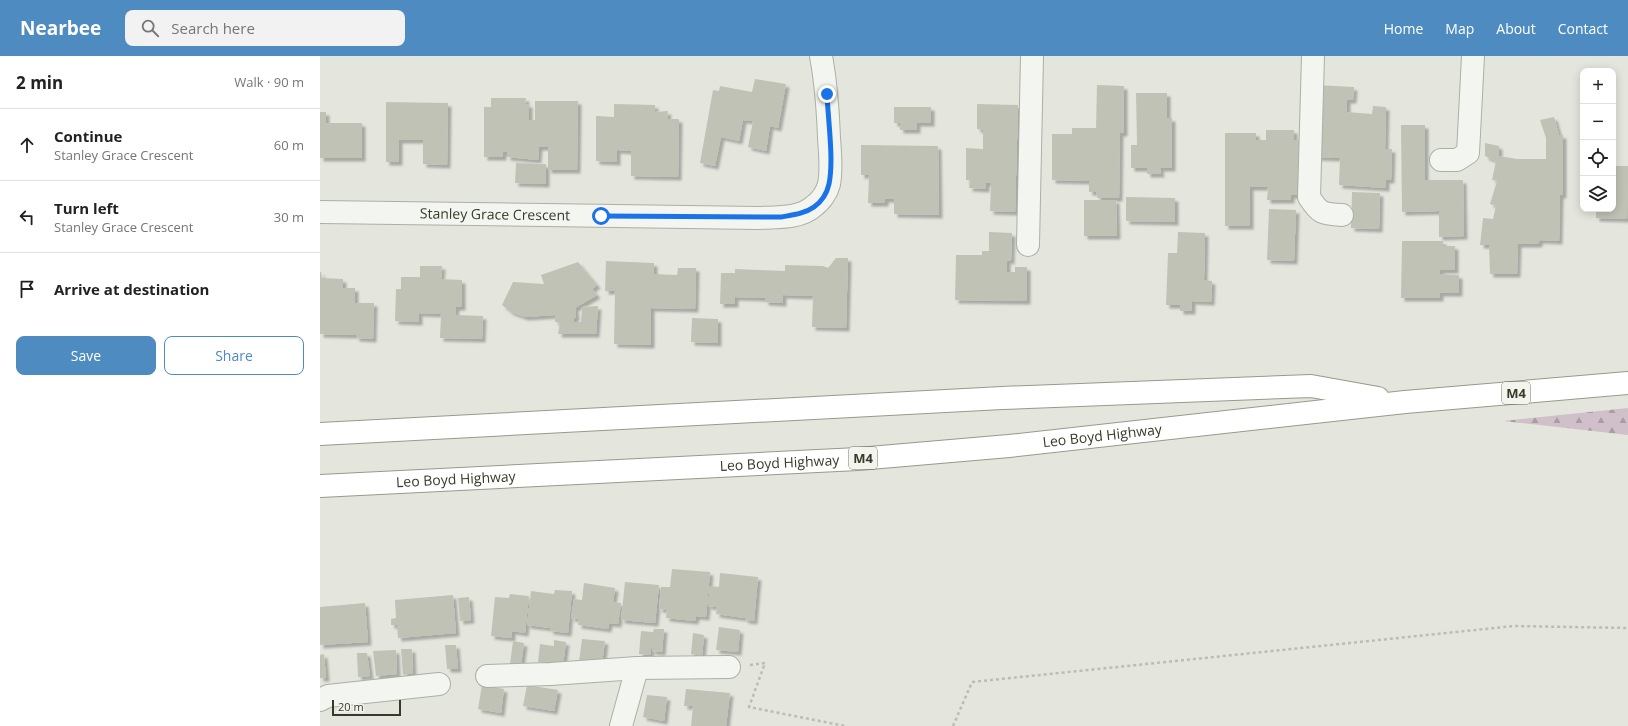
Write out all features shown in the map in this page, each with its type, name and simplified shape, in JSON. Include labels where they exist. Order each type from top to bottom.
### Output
[{"type":"highway","name":"Leo Boyd Highway","points":[[320,486],[858,459],[1010,446],[1405,402],[1628,383]]},
{"type":"highway","name":"Leo Boyd Highway","points":[[320,434],[1002,398],[1311,386],[1405,402]]},
{"type":"street","name":"Stanley Grace Crescent","points":[[320,212],[758,218],[781,217],[799,214],[813,208],[822,199],[828,185],[831,168],[827,94],[821,56]]},
{"type":"street","name":"Stanley Grace Crescent","points":[[827,94],[837,56]]},
{"type":"street","points":[[1028,245],[1032,56]]},
{"type":"street","points":[[1313,56],[1309,196],[1317,209],[1324,214],[1342,215]]},
{"type":"street","points":[[1441,160],[1457,160],[1468,153],[1474,56]]},
{"type":"street","points":[[487,676],[571,673],[637,668],[729,667]]},
{"type":"street","points":[[621,726],[637,668]]},
{"type":"street","points":[[320,700],[328,696],[439,684]]},
{"type":"path","points":[[953,726],[972,682],[1514,626],[1628,628]]},
{"type":"path","points":[[765,663],[749,707],[845,726]]},
{"type":"green space","points":[[1628,408],[1628,435],[1503,421]]},
{"type":"building","points":[[755,79],[786,84],[778,128],[770,126],[766,151],[748,147],[753,121],[743,120],[739,141],[721,137],[715,166],[700,163],[713,90],[719,91],[720,86],[752,92]]},
{"type":"building","points":[[1097,85],[1124,86],[1124,133],[1120,133],[1119,198],[1097,198],[1096,192],[1089,192],[1089,181],[1052,180],[1052,134],[1072,134],[1072,128],[1096,128]]},
{"type":"building","points":[[1315,85],[1354,87],[1353,100],[1347,100],[1347,112],[1372,114],[1373,106],[1386,107],[1385,149],[1392,149],[1391,180],[1386,180],[1386,188],[1339,185],[1340,158],[1312,157]]},
{"type":"building","points":[[1136,93],[1167,93],[1167,118],[1172,118],[1172,168],[1160,168],[1161,174],[1147,174],[1147,168],[1131,168],[1131,145],[1137,145]]},
{"type":"building","points":[[491,98],[526,98],[525,104],[529,104],[529,120],[535,120],[535,101],[578,101],[577,170],[548,170],[548,147],[539,147],[538,160],[507,157],[507,152],[503,152],[503,157],[484,157],[484,107],[491,107]]},
{"type":"building","points":[[386,102],[448,103],[447,165],[423,164],[423,140],[399,140],[399,162],[386,162]]},
{"type":"building","points":[[614,104],[655,105],[655,112],[668,111],[667,119],[679,119],[678,177],[631,176],[631,151],[617,150],[617,162],[596,161],[596,116],[614,117]]},
{"type":"building","points":[[977,104],[1018,105],[1015,212],[990,211],[991,183],[986,183],[986,189],[969,188],[970,180],[966,180],[966,148],[983,149],[983,130],[977,129]]},
{"type":"building","points":[[894,107],[931,107],[931,123],[917,123],[917,130],[900,130],[900,123],[894,123]]},
{"type":"building","points":[[320,112],[326,112],[326,123],[362,123],[362,158],[320,158]]},
{"type":"building","points":[[1554,117],[1559,135],[1563,135],[1563,195],[1560,195],[1559,241],[1540,240],[1538,244],[1518,244],[1517,274],[1490,274],[1489,245],[1480,245],[1483,218],[1493,219],[1496,206],[1490,204],[1497,181],[1492,180],[1496,161],[1485,156],[1485,143],[1499,146],[1499,156],[1517,159],[1546,159],[1546,138],[1540,120]]},
{"type":"building","points":[[1401,125],[1425,125],[1425,180],[1463,180],[1464,236],[1439,237],[1439,211],[1402,212]]},
{"type":"building","points":[[1266,130],[1294,130],[1294,140],[1300,140],[1299,195],[1291,195],[1291,200],[1267,200],[1268,187],[1250,187],[1250,226],[1225,226],[1225,133],[1256,133],[1256,140],[1266,140]]},
{"type":"building","points":[[861,145],[938,146],[939,215],[894,214],[894,199],[885,199],[885,203],[868,203],[869,175],[861,175]]},
{"type":"building","points":[[516,163],[546,164],[546,184],[515,183]]},
{"type":"building","points":[[1616,166],[1628,166],[1627,219],[1596,218],[1596,212],[1616,212]]},
{"type":"building","points":[[1352,192],[1380,193],[1379,229],[1351,228]]},
{"type":"building","points":[[1126,197],[1175,198],[1175,222],[1126,221]]},
{"type":"building","points":[[1084,200],[1116,200],[1117,236],[1084,236]]},
{"type":"building","points":[[1269,209],[1296,210],[1294,261],[1267,260]]},
{"type":"building","points":[[989,232],[1012,233],[1011,261],[1007,260],[1007,272],[1015,272],[1015,267],[1027,267],[1027,301],[955,300],[956,255],[982,255],[982,251],[989,251]]},
{"type":"building","points":[[1178,232],[1205,233],[1204,280],[1212,281],[1211,302],[1192,301],[1192,311],[1180,311],[1180,305],[1166,305],[1168,253],[1177,253]]},
{"type":"building","points":[[1402,241],[1443,241],[1443,246],[1455,246],[1455,270],[1440,270],[1440,274],[1459,275],[1459,293],[1440,293],[1440,298],[1401,298]]},
{"type":"building","points":[[836,258],[848,258],[846,328],[812,327],[813,296],[783,295],[783,303],[765,302],[765,298],[735,297],[735,304],[720,304],[721,273],[735,273],[735,269],[785,271],[785,265],[823,266],[828,268]]},
{"type":"building","points":[[606,261],[654,263],[654,274],[677,275],[678,268],[696,268],[695,309],[651,308],[651,345],[614,344],[615,291],[605,291]]},
{"type":"building","points":[[578,262],[597,285],[592,289],[597,295],[575,308],[576,317],[574,322],[581,322],[582,307],[598,306],[596,334],[558,334],[560,323],[555,322],[555,315],[525,317],[511,312],[502,305],[513,282],[544,284],[541,275]]},
{"type":"building","points":[[420,266],[442,266],[441,279],[462,280],[462,307],[456,307],[455,315],[483,316],[482,339],[440,338],[441,314],[419,313],[419,322],[395,321],[396,289],[401,289],[401,277],[420,277]]},
{"type":"building","points":[[320,272],[322,278],[343,279],[343,288],[355,288],[355,303],[374,303],[373,339],[356,338],[356,335],[320,334]]},
{"type":"building","points":[[692,318],[718,319],[718,343],[691,342]]},
{"type":"building","points":[[672,569],[710,572],[706,617],[696,616],[695,621],[666,618],[667,610],[659,609],[661,587],[670,587]]},
{"type":"building","points":[[720,573],[758,577],[754,621],[745,620],[745,618],[716,614],[717,607],[708,606],[710,586],[719,587]]},
{"type":"building","points":[[625,582],[659,585],[655,623],[621,620]]},
{"type":"building","points":[[584,583],[615,588],[613,602],[621,603],[618,624],[609,623],[608,629],[578,625],[579,619],[571,618],[574,599],[582,600]]},
{"type":"building","points":[[555,590],[572,591],[568,633],[550,631],[550,628],[527,625],[531,591],[554,594]]},
{"type":"building","points":[[510,594],[529,596],[525,633],[512,631],[512,638],[491,636],[495,597],[509,598]]},
{"type":"building","points":[[453,595],[456,633],[398,638],[397,625],[391,625],[391,619],[396,618],[395,600]]},
{"type":"building","points":[[469,597],[471,620],[460,621],[458,598]]},
{"type":"building","points":[[365,603],[368,642],[320,645],[320,607]]},
{"type":"building","points":[[719,627],[740,630],[738,652],[716,650]]},
{"type":"building","points":[[654,629],[664,629],[662,652],[652,651],[652,642],[650,655],[639,654],[641,631],[653,632]]},
{"type":"building","points":[[693,633],[704,635],[702,656],[691,654]]},
{"type":"building","points":[[582,639],[605,641],[602,664],[579,662]]},
{"type":"building","points":[[554,640],[566,642],[563,665],[538,662],[540,644],[554,646]]},
{"type":"building","points":[[513,641],[524,643],[521,665],[510,664]]},
{"type":"building","points":[[445,645],[456,645],[458,669],[447,669]]},
{"type":"building","points":[[401,649],[412,649],[413,673],[403,675]]},
{"type":"building","points":[[396,650],[397,674],[376,676],[373,651]]},
{"type":"building","points":[[357,653],[367,653],[370,676],[358,677]]},
{"type":"building","points":[[324,654],[326,678],[320,678],[320,655]]},
{"type":"building","points":[[482,685],[504,689],[501,713],[478,709]]},
{"type":"building","points":[[527,685],[558,690],[554,711],[523,706]]},
{"type":"building","points":[[686,689],[730,693],[726,726],[691,726],[693,706],[684,706]]},
{"type":"building","points":[[647,695],[667,697],[664,721],[643,717]]},
{"type":"route","points":[[601,216],[758,218],[781,217],[799,214],[813,208],[822,199],[828,185],[831,168],[827,94]]}]
